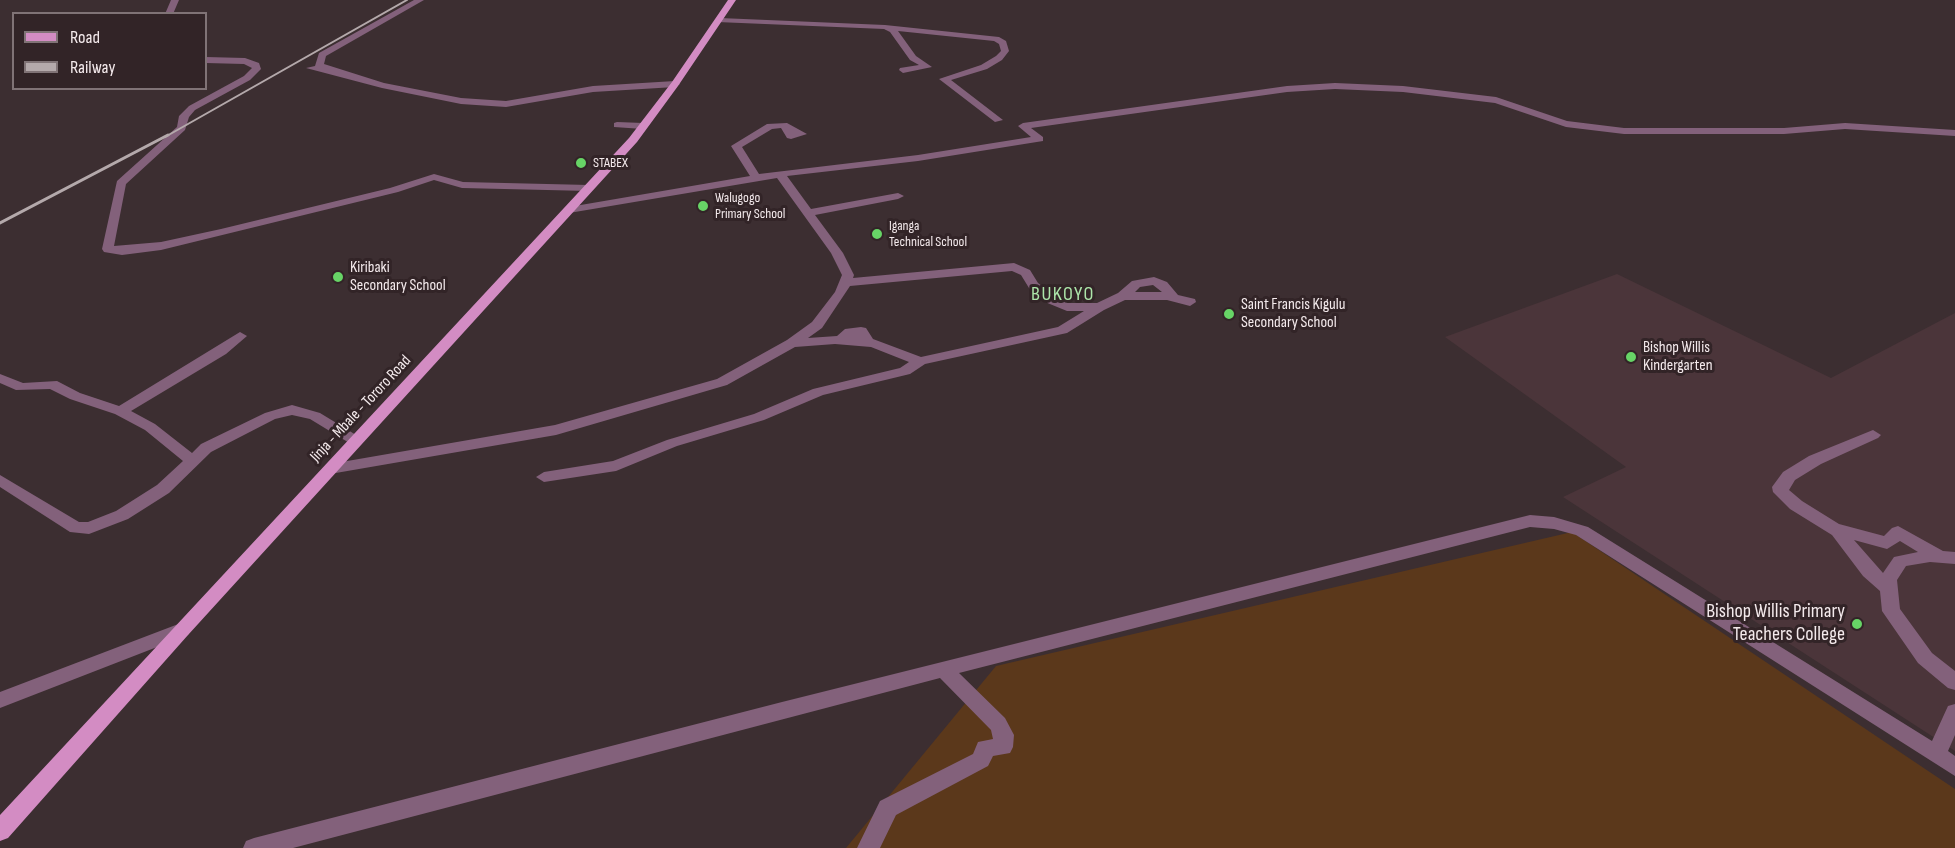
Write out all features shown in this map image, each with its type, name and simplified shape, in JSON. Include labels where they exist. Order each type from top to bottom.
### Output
[{"type":"main road","name":"Jinja - Mbale - Tororo Road","points":[[0,831],[181,630],[589,188],[643,126],[675,84],[732,0]]},
{"type":"street","points":[[420,0],[322,55],[319,65],[382,85],[452,100],[506,104],[593,89],[675,84]]},
{"type":"street","points":[[720,20],[885,27],[996,39],[1003,43],[1005,51],[999,58],[984,67],[944,79],[998,120]]},
{"type":"street","points":[[885,27],[893,30],[913,58],[928,67],[903,70]]},
{"type":"street","points":[[207,60],[245,62],[256,65],[257,69],[247,78],[192,108],[184,116],[182,128],[121,183],[108,249],[122,251],[161,246],[222,233],[394,190],[434,177],[462,184],[589,188]]},
{"type":"street","points":[[310,68],[339,72]]},
{"type":"street","points":[[569,210],[775,171],[918,158],[1040,139],[1023,126],[1287,89],[1335,86],[1404,89],[1496,99],[1566,124],[1624,131],[1785,131],[1845,126],[1955,133]]},
{"type":"street","points":[[617,125],[643,126]]},
{"type":"street","points":[[754,176],[736,146],[763,128],[784,125]]},
{"type":"street","points":[[330,469],[556,430],[722,382],[792,343],[817,325],[842,293],[848,275],[837,253],[775,171]]},
{"type":"street","points":[[808,213],[898,196]]},
{"type":"street","points":[[845,283],[1014,267],[1026,273],[1033,285],[1050,299],[1067,307],[1099,307]]},
{"type":"street","points":[[544,477],[616,466],[672,443],[759,417],[818,392],[905,371],[920,361],[1062,330],[1099,307],[1123,296],[1140,294],[1190,302]]},
{"type":"street","points":[[120,411],[221,351],[240,336]]},
{"type":"street","points":[[792,343],[839,341],[869,343],[920,361]]},
{"type":"street","points":[[0,378],[21,387],[52,384],[75,396],[120,411],[150,427],[191,460]]},
{"type":"street","points":[[0,480],[76,528],[89,528],[122,515],[163,489],[191,460],[234,433],[270,416],[292,410],[332,424],[356,441]]},
{"type":"street","points":[[1873,435],[1815,460],[1790,476],[1780,487],[1781,492],[1796,505],[1831,527],[1889,589]]},
{"type":"street","points":[[254,848],[943,669],[1530,521],[1554,523],[1582,531],[1955,767]]},
{"type":"street","points":[[1831,527],[1887,543],[1898,532],[1948,557]]},
{"type":"street","points":[[1948,557],[1900,561],[1888,580],[1891,611],[1925,658],[1955,682]]},
{"type":"street","points":[[0,700],[181,630]]},
{"type":"street","points":[[868,848],[888,808],[981,760],[985,748],[1004,747],[1004,735],[998,724],[943,669]]},
{"type":"street","points":[[1936,755],[1955,712]]},
{"type":"shaded area","name":"Bishop Willis Primary Teachers College","points":[[1617,274],[1831,378],[1955,313],[1955,751],[1563,497],[1626,467],[1445,337]]},
{"type":"shaded area","points":[[1572,532],[1955,789],[1955,848],[846,848],[996,666]]},
{"type":"railway","points":[[165,137],[407,0]]},
{"type":"railway","points":[[0,223],[168,135]]},
{"type":"place","name":"STABEX","points":[[581,163]]},
{"type":"place","name":"Walugogo Primary School","points":[[703,206]]},
{"type":"place","name":"Iganga Technical School","points":[[877,234]]},
{"type":"place","name":"Kiribaki Secondary School","points":[[338,277]]},
{"type":"place","name":"Saint Francis Kigulu Secondary School","points":[[1229,314]]},
{"type":"place","name":"Bishop Willis Kindergarten","points":[[1631,357]]},
{"type":"place","name":"Bishop Willis Primary Teachers College","points":[[1857,624]]},
{"type":"district","name":"BUKOYO","points":[[1063,295]]}]
